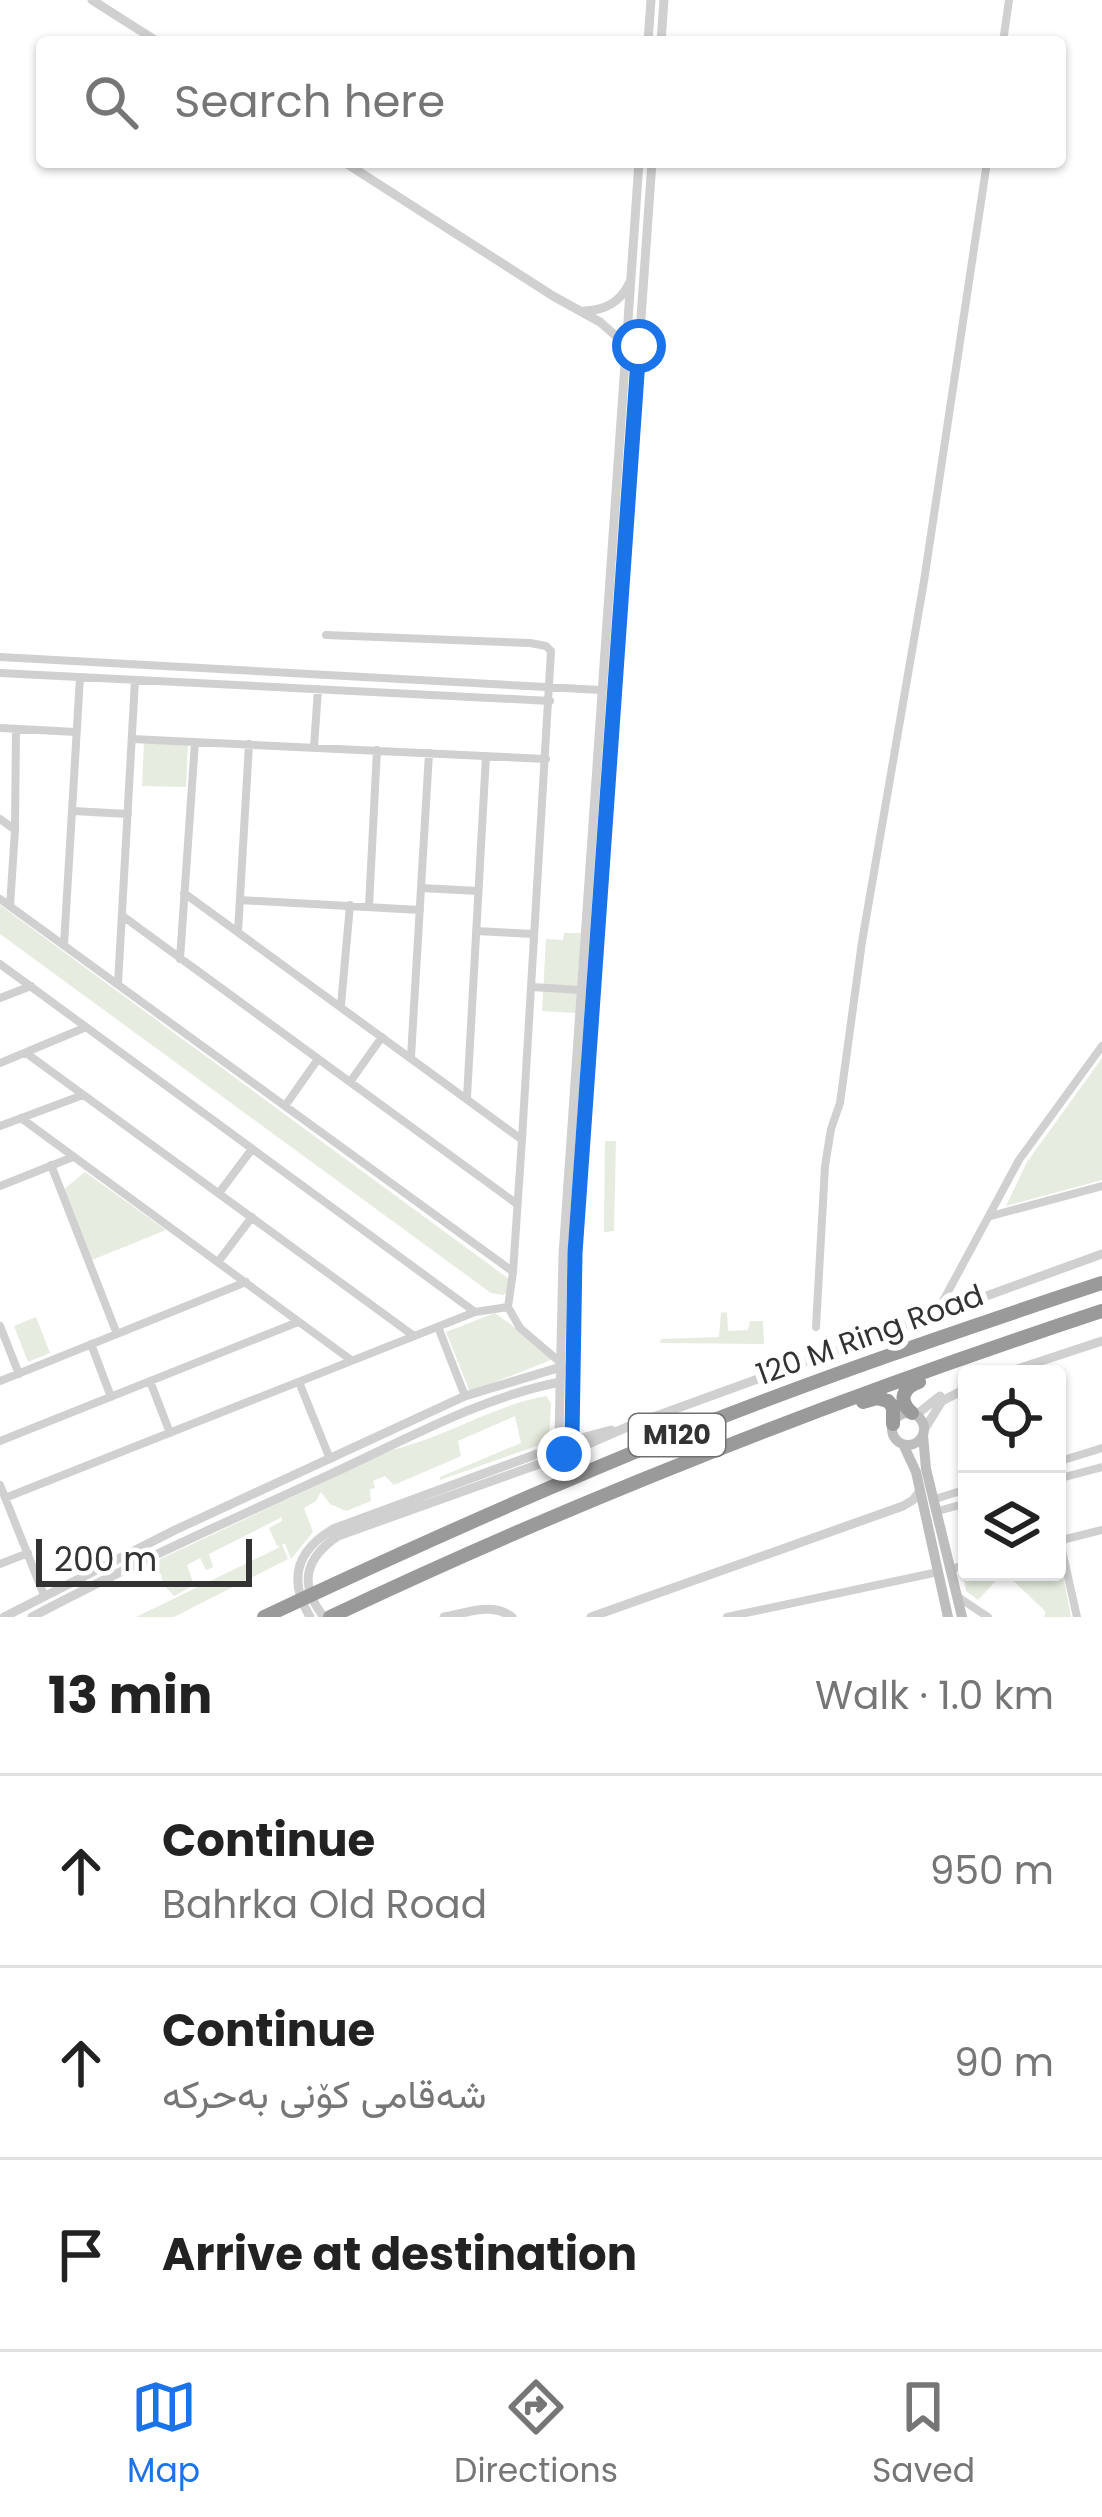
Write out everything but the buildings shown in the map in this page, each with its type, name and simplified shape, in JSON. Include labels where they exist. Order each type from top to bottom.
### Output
[{"type":"highway","name":"120 M Ring Road","points":[[264,1617],[480,1517],[684,1432],[1102,1283]]},
{"type":"highway","name":"120 M Ring Road","points":[[327,1617],[535,1523],[812,1412],[1102,1311]]},
{"type":"highway","points":[[914,1414],[903,1400],[907,1388],[958,1359]]},
{"type":"highway","points":[[812,1412],[881,1398],[891,1403],[892,1424]]},
{"type":"main road","points":[[933,1508],[920,1491],[903,1444],[893,1434],[892,1424],[898,1416],[914,1414],[922,1421],[948,1617]]},
{"type":"main road","points":[[903,1444],[912,1444],[923,1433]]},
{"type":"main road","points":[[944,1570],[962,1617]]},
{"type":"street","points":[[92,0],[149,36]]},
{"type":"street","points":[[648,36],[651,0]]},
{"type":"street","points":[[661,36],[664,0]]},
{"type":"street","points":[[1004,36],[1009,0]]},
{"type":"street","points":[[354,168],[609,329],[626,345]]},
{"type":"street","points":[[566,1444],[560,1382],[563,1255],[639,168]]},
{"type":"street","points":[[566,1444],[575,1253],[652,168]]},
{"type":"street","points":[[816,1328],[825,1166],[840,1103],[986,168]]},
{"type":"street","points":[[580,311],[612,304],[631,278]]},
{"type":"street","points":[[326,635],[540,644],[551,651],[508,1307],[520,1328],[561,1365]]},
{"type":"street","points":[[0,657],[602,690]]},
{"type":"street","points":[[0,673],[550,701]]},
{"type":"street","points":[[64,945],[80,677]]},
{"type":"street","points":[[118,985],[135,680]]},
{"type":"street","points":[[314,747],[318,689]]},
{"type":"street","points":[[0,728],[76,732]]},
{"type":"street","points":[[10,906],[16,729]]},
{"type":"street","points":[[133,739],[546,759]]},
{"type":"street","points":[[180,958],[195,742]]},
{"type":"street","points":[[238,932],[249,744]]},
{"type":"street","points":[[369,906],[377,751]]},
{"type":"street","points":[[411,1058],[429,753]]},
{"type":"street","points":[[466,1099],[486,756]]},
{"type":"street","points":[[73,811],[128,814]]},
{"type":"street","points":[[0,819],[15,830]]},
{"type":"street","points":[[421,888],[478,891]]},
{"type":"street","points":[[184,893],[522,1139]]},
{"type":"street","points":[[0,898],[513,1272]]},
{"type":"street","points":[[240,900],[420,910]]},
{"type":"street","points":[[340,1007],[350,905]]},
{"type":"street","points":[[124,917],[518,1204]]},
{"type":"street","points":[[476,931],[535,934]]},
{"type":"street","points":[[0,964],[475,1312]]},
{"type":"street","points":[[0,998],[31,986]]},
{"type":"street","points":[[532,987],[581,990]]},
{"type":"street","points":[[0,1063],[86,1027]]},
{"type":"street","points":[[350,1082],[382,1037]]},
{"type":"street","points":[[935,1316],[1019,1160],[1102,1046]]},
{"type":"street","points":[[26,1053],[414,1336]]},
{"type":"street","points":[[284,1106],[317,1059]]},
{"type":"street","points":[[0,1126],[83,1094]]},
{"type":"street","points":[[21,1118],[352,1360]]},
{"type":"street","points":[[219,1193],[252,1149]]},
{"type":"street","points":[[0,1186],[74,1156]]},
{"type":"street","points":[[51,1165],[117,1334]]},
{"type":"street","points":[[990,1216],[1102,1186]]},
{"type":"street","points":[[218,1262],[252,1217]]},
{"type":"street","points":[[310,1617],[302,1601],[301,1561],[309,1547],[333,1529],[1102,1254]]},
{"type":"street","points":[[0,1381],[246,1282]]},
{"type":"street","points":[[5,1498],[475,1312],[508,1307]]},
{"type":"street","points":[[0,1441],[299,1322]]},
{"type":"street","points":[[0,1326],[19,1374]]},
{"type":"street","points":[[438,1327],[465,1396]]},
{"type":"street","points":[[1029,1365],[1102,1341]]},
{"type":"street","points":[[91,1345],[111,1397]]},
{"type":"street","points":[[4,1617],[175,1530],[465,1396],[561,1365]]},
{"type":"street","points":[[532,1374],[536,1387]]},
{"type":"street","points":[[150,1381],[170,1433]]},
{"type":"street","points":[[299,1382],[330,1459]]},
{"type":"street","points":[[32,1617],[472,1409],[560,1382]]},
{"type":"street","points":[[914,1414],[958,1388]]},
{"type":"street","points":[[923,1433],[942,1400],[958,1391]]},
{"type":"street","points":[[1066,1460],[1102,1450]]},
{"type":"street","points":[[1066,1476],[1102,1466]]},
{"type":"street","points":[[0,1485],[44,1595]]},
{"type":"street","points":[[591,1617],[909,1504],[920,1491]]},
{"type":"street","points":[[933,1508],[958,1494]]},
{"type":"street","points":[[857,1523],[958,1504]]},
{"type":"street","points":[[175,1530],[181,1544]]},
{"type":"street","points":[[1066,1539],[1102,1530]]},
{"type":"street","points":[[0,1564],[28,1553]]},
{"type":"street","points":[[734,1616],[958,1566]]},
{"type":"street","points":[[1066,1573],[1077,1617]]},
{"type":"street","points":[[303,1577],[311,1598],[327,1617]]},
{"type":"street","points":[[957,1596],[988,1617]]},
{"type":"street","points":[[444,1617],[492,1608],[512,1617]]},
{"type":"shaded area","points":[[144,742],[188,744],[186,787],[142,786]]},
{"type":"shaded area","points":[[0,905],[509,1279],[507,1293],[491,1293],[0,934]]},
{"type":"shaded area","points":[[564,933],[581,933],[576,1013],[542,1011],[546,939],[563,940]]},
{"type":"shaded area","points":[[1102,1058],[1102,1180],[1006,1206],[1027,1162]]},
{"type":"shaded area","points":[[605,1141],[616,1141],[614,1231],[604,1232]]},
{"type":"shaded area","points":[[85,1172],[166,1230],[92,1260],[63,1190]]},
{"type":"shaded area","points":[[727,1312],[728,1331],[748,1330],[750,1321],[763,1321],[764,1344],[660,1343],[661,1339],[719,1337],[721,1313]]},
{"type":"shaded area","points":[[495,1313],[556,1358],[470,1392],[446,1332]]},
{"type":"shaded area","points":[[36,1317],[50,1353],[28,1362],[14,1326]]},
{"type":"shaded area","points":[[546,1396],[551,1403],[545,1443],[440,1480],[521,1443],[515,1416],[458,1441],[461,1456],[394,1485],[385,1476],[373,1481],[371,1501],[346,1511],[330,1504],[321,1492],[304,1508],[313,1532],[291,1559],[282,1544],[288,1559],[174,1617],[136,1617],[280,1547],[269,1528],[282,1517],[209,1554],[213,1567],[206,1570],[200,1558],[187,1565],[194,1585],[174,1596],[161,1574],[155,1573],[154,1562],[392,1450]]},
{"type":"shaded area","points":[[964,1581],[996,1581],[978,1600],[966,1591]]},
{"type":"shaded area","points":[[1013,1581],[1064,1581],[1071,1617],[1044,1617],[1046,1612]]},
{"type":"route","points":[[564,1454],[575,1446],[575,1253],[639,346]]}]
